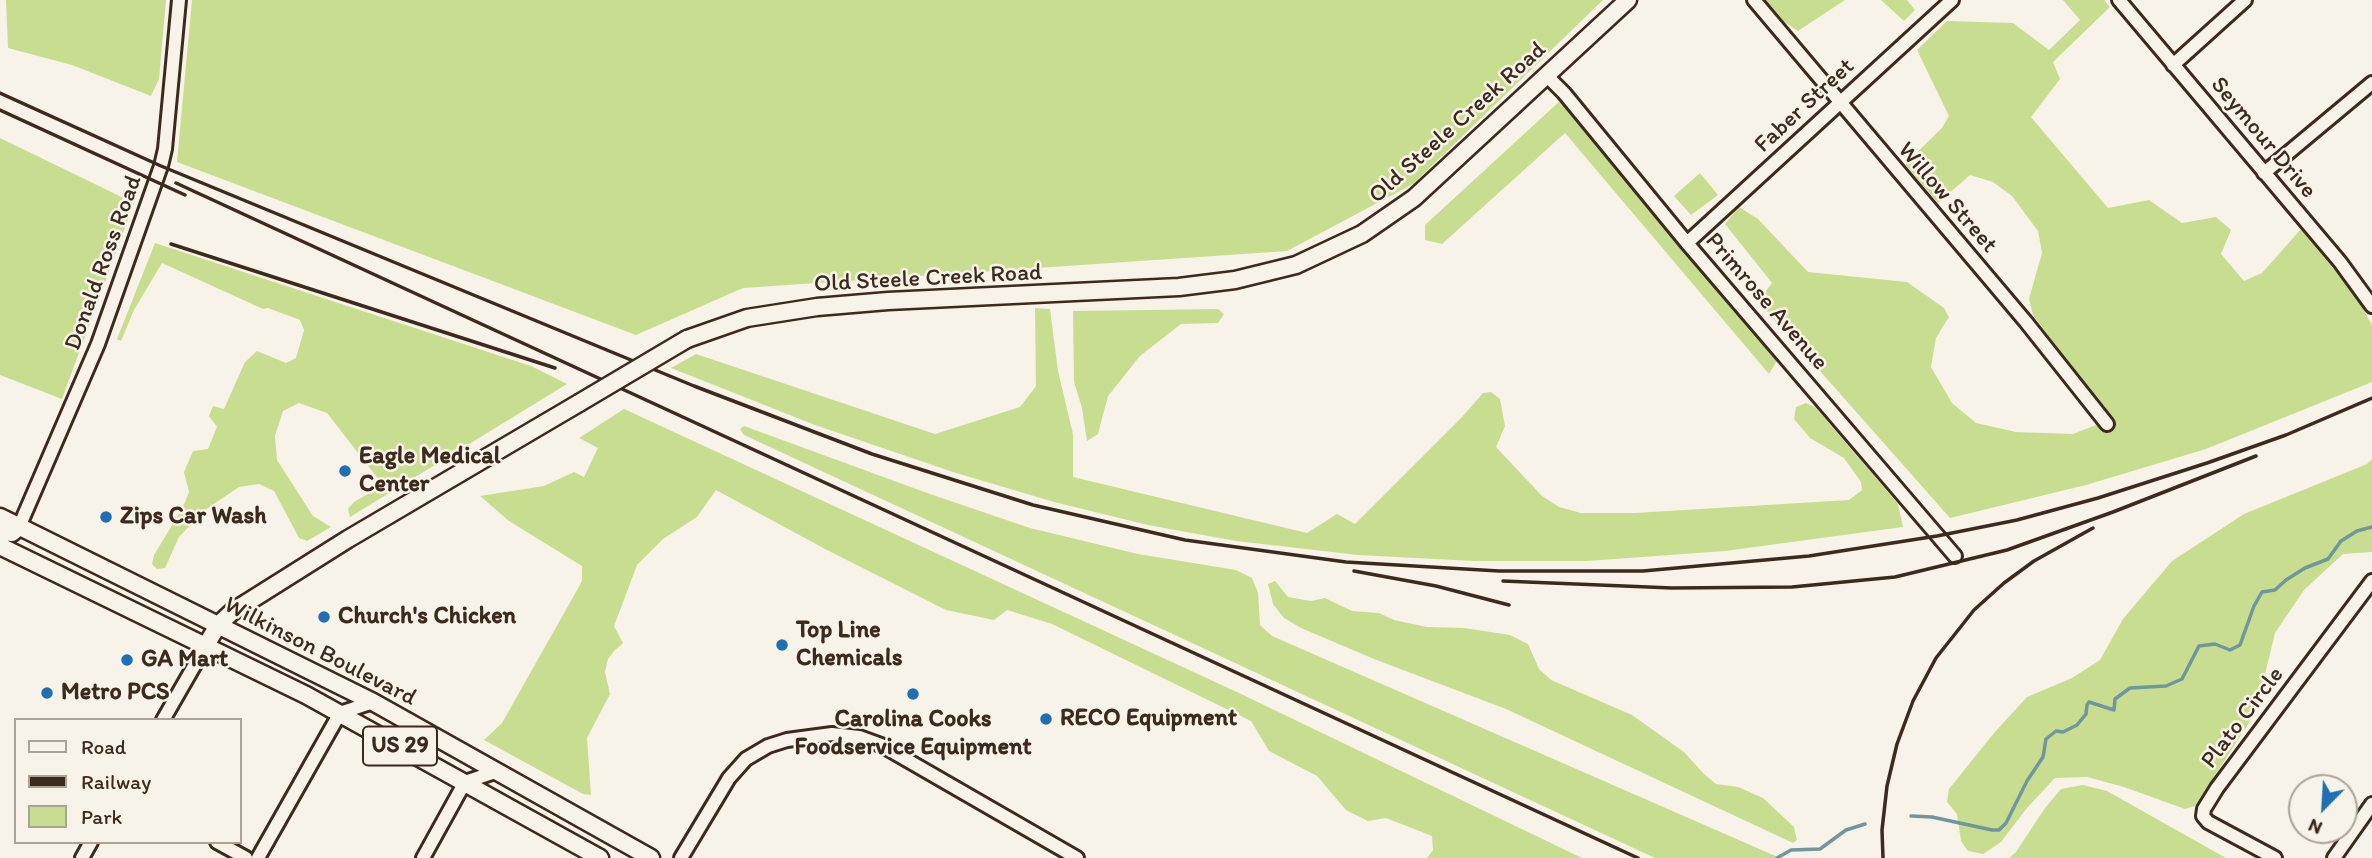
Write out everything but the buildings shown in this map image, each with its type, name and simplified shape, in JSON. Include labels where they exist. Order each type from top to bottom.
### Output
[{"type":"main road","name":"Old Steele Creek Road","points":[[218,625],[232,612],[348,539],[687,339],[747,317],[888,301],[1179,287],[1234,280],[1296,265],[1345,244],[1394,214],[1453,164],[1629,0]]},
{"type":"main road","name":"Wilkinson Boulevard","points":[[0,517],[373,702],[651,858]]},
{"type":"main road","points":[[0,532],[9,534],[19,527]]},
{"type":"main road","name":"Wilkinson Boulevard","points":[[0,546],[340,713],[600,858]]},
{"type":"main road","points":[[205,647],[218,625]]},
{"type":"street","name":"Donald Ross Road","points":[[19,527],[99,344],[160,166],[165,149],[179,0]]},
{"type":"street","name":"Willow Street","points":[[1754,0],[2001,293],[2107,424]]},
{"type":"street","name":"Faber Street","points":[[1687,243],[1952,0]]},
{"type":"street","name":"Seymour Drive","points":[[2119,0],[2340,262],[2372,306]]},
{"type":"street","points":[[2173,65],[2245,0]]},
{"type":"street","name":"Primrose Avenue","points":[[1546,75],[1955,556]]},
{"type":"street","points":[[2264,173],[2372,83]]},
{"type":"street","name":"Plato Circle","points":[[2275,858],[2208,822],[2203,816],[2204,809],[2372,581]]},
{"type":"street","points":[[164,718],[205,647]]},
{"type":"street","points":[[258,858],[340,713],[373,702]]},
{"type":"street","points":[[681,858],[729,778],[746,759],[768,746],[791,738],[832,734],[859,737],[881,745],[1077,858]]},
{"type":"street","points":[[423,858],[465,782],[495,772]]},
{"type":"street","points":[[2334,858],[2372,804]]},
{"type":"street","points":[[222,844],[246,858]]},
{"type":"green space","points":[[6,0],[166,0],[159,79],[151,96],[72,65],[8,48]]},
{"type":"green space","points":[[192,0],[1603,0],[1413,184],[1287,251],[743,288],[636,335],[177,162]]},
{"type":"green space","points":[[1764,0],[1845,0],[1798,31],[1780,19]]},
{"type":"green space","points":[[1881,0],[1907,0],[1915,10],[1904,21]]},
{"type":"green space","points":[[2063,0],[2104,0],[2110,7],[2053,62],[2060,79],[2031,117],[2108,208],[2149,200],[2182,223],[2216,217],[2231,230],[2221,254],[2244,281],[2262,273],[2301,229],[2355,295],[2372,325],[2372,382],[2206,449],[2086,485],[1950,518],[1758,301],[1772,283],[1725,224],[1739,207],[1758,219],[1808,272],[1907,282],[1944,308],[1949,317],[1936,338],[1931,367],[1952,403],[1976,423],[2016,432],[2073,434],[2096,425],[2104,410],[2033,315],[2029,299],[2042,253],[2038,231],[2012,196],[1993,182],[1970,175],[1938,203],[1905,164],[1942,128],[1949,116],[1917,50],[1947,21],[2013,23],[2049,50],[2080,20]]},
{"type":"green space","points":[[1561,100],[1778,359],[1769,374],[1565,133],[1442,244],[1425,240],[1425,225]]},
{"type":"green space","points":[[0,138],[134,203],[62,399],[0,375]]},
{"type":"green space","points":[[1700,173],[1718,195],[1691,215],[1674,196]]},
{"type":"green space","points":[[155,243],[531,366],[567,384],[350,517],[348,509],[354,502],[376,489],[379,480],[327,413],[299,403],[283,411],[275,436],[277,460],[313,516],[331,527],[307,541],[299,538],[274,491],[259,484],[239,487],[205,510],[179,537],[165,568],[157,569],[152,564],[154,555],[189,492],[184,472],[193,451],[208,449],[217,427],[209,416],[213,406],[224,409],[245,362],[257,351],[286,363],[296,358],[304,330],[300,320],[268,308],[263,309],[162,263],[134,310],[121,341],[117,339]]},
{"type":"green space","points":[[1035,308],[1050,309],[1058,371],[1073,434],[1073,477],[1307,533],[1337,514],[1355,524],[1483,393],[1491,392],[1500,399],[1505,426],[1496,447],[1542,496],[1559,507],[1581,513],[1635,513],[1849,500],[1862,490],[1861,482],[1844,458],[1810,438],[1794,419],[1796,407],[1806,403],[1815,407],[1898,504],[1903,527],[1725,551],[1587,561],[1473,561],[1358,555],[1236,541],[1148,525],[1054,502],[953,472],[815,425],[671,368],[696,354],[935,434],[1020,407],[1036,386]]},
{"type":"green space","points":[[1218,309],[1224,314],[1218,323],[1181,324],[1140,356],[1108,396],[1098,434],[1087,441],[1082,408],[1074,382],[1073,311]]},
{"type":"green space","points":[[624,409],[1239,693],[1582,858],[1427,858],[1433,850],[1432,836],[1386,818],[1368,821],[1346,810],[1317,776],[1269,751],[1251,721],[1052,624],[1007,610],[994,620],[946,610],[716,490],[697,517],[663,539],[637,565],[614,626],[623,643],[608,659],[605,672],[610,694],[587,738],[591,795],[583,794],[484,740],[502,723],[572,599],[582,581],[582,566],[509,521],[480,496],[544,486],[574,472],[584,477],[598,448],[579,438]]},
{"type":"green space","points":[[744,426],[1030,528],[1138,554],[1236,570],[1252,578],[1258,593],[1260,625],[1272,636],[1780,858],[1655,858],[744,435],[740,429]]},
{"type":"green space","points":[[2372,459],[2372,552],[2343,554],[2304,590],[2275,633],[2256,712],[2195,806],[2185,809],[2087,777],[2055,778],[2001,842],[1983,854],[1968,851],[1961,841],[1957,814],[1947,802],[1949,789],[2027,697],[2072,678],[2100,660],[2123,619],[2172,561],[2244,514],[2367,464]]},
{"type":"green space","points":[[1275,581],[1288,597],[1311,601],[1325,598],[1352,611],[1379,613],[1394,620],[1427,627],[1464,628],[1510,635],[1528,644],[1539,669],[1551,680],[1632,715],[1684,752],[1716,784],[1738,787],[1763,798],[1794,827],[1797,840],[1793,843],[1506,709],[1301,628],[1284,618],[1273,604],[1268,584]]},
{"type":"green space","points":[[2083,785],[2107,791],[2226,858],[2009,858],[2061,789]]},
{"type":"waterway","points":[[1911,816],[1932,817],[1999,830],[2006,823],[2027,781],[2043,757],[2046,739],[2056,731],[2063,732],[2077,725],[2086,714],[2089,702],[2114,710],[2115,699],[2130,688],[2166,686],[2182,679],[2199,646],[2215,644],[2230,650],[2240,645],[2262,592],[2275,590],[2305,568],[2328,559],[2341,541],[2357,531],[2372,527]]},
{"type":"waterway","points":[[1777,858],[1791,850],[1820,849],[1846,830],[1865,824]]},
{"type":"railway","points":[[0,93],[161,166],[694,386],[872,454],[1033,505],[1185,540],[1346,562],[1499,571],[1643,571],[1809,556],[1937,536],[2017,520],[2098,498],[2286,435],[2372,398]]},
{"type":"railway","points":[[0,110],[185,195]]},
{"type":"railway","points":[[176,183],[1638,858]]},
{"type":"railway","points":[[171,244],[555,368]]},
{"type":"railway","points":[[1503,581],[1672,588],[1792,587],[1895,577],[2007,550],[2256,456]]},
{"type":"railway","points":[[1883,858],[1882,830],[1887,786],[1897,744],[1913,701],[1936,658],[1974,610],[2004,583],[2034,561],[2093,528]]},
{"type":"railway","points":[[1354,571],[1436,586],[1509,605]]},
{"type":"place","name":"Eagle Medical Center","points":[[345,471]]},
{"type":"place","name":"Zips Car Wash","points":[[106,517]]},
{"type":"place","name":"Church's Chicken","points":[[324,617]]},
{"type":"place","name":"Top Line Chemicals","points":[[782,645]]},
{"type":"place","name":"GA Mart","points":[[127,660]]},
{"type":"place","name":"Metro PCS","points":[[47,693]]},
{"type":"place","name":"Carolina Cooks Foodservice Equipment","points":[[913,694]]},
{"type":"place","name":"RECO Equipment","points":[[1046,719]]}]
